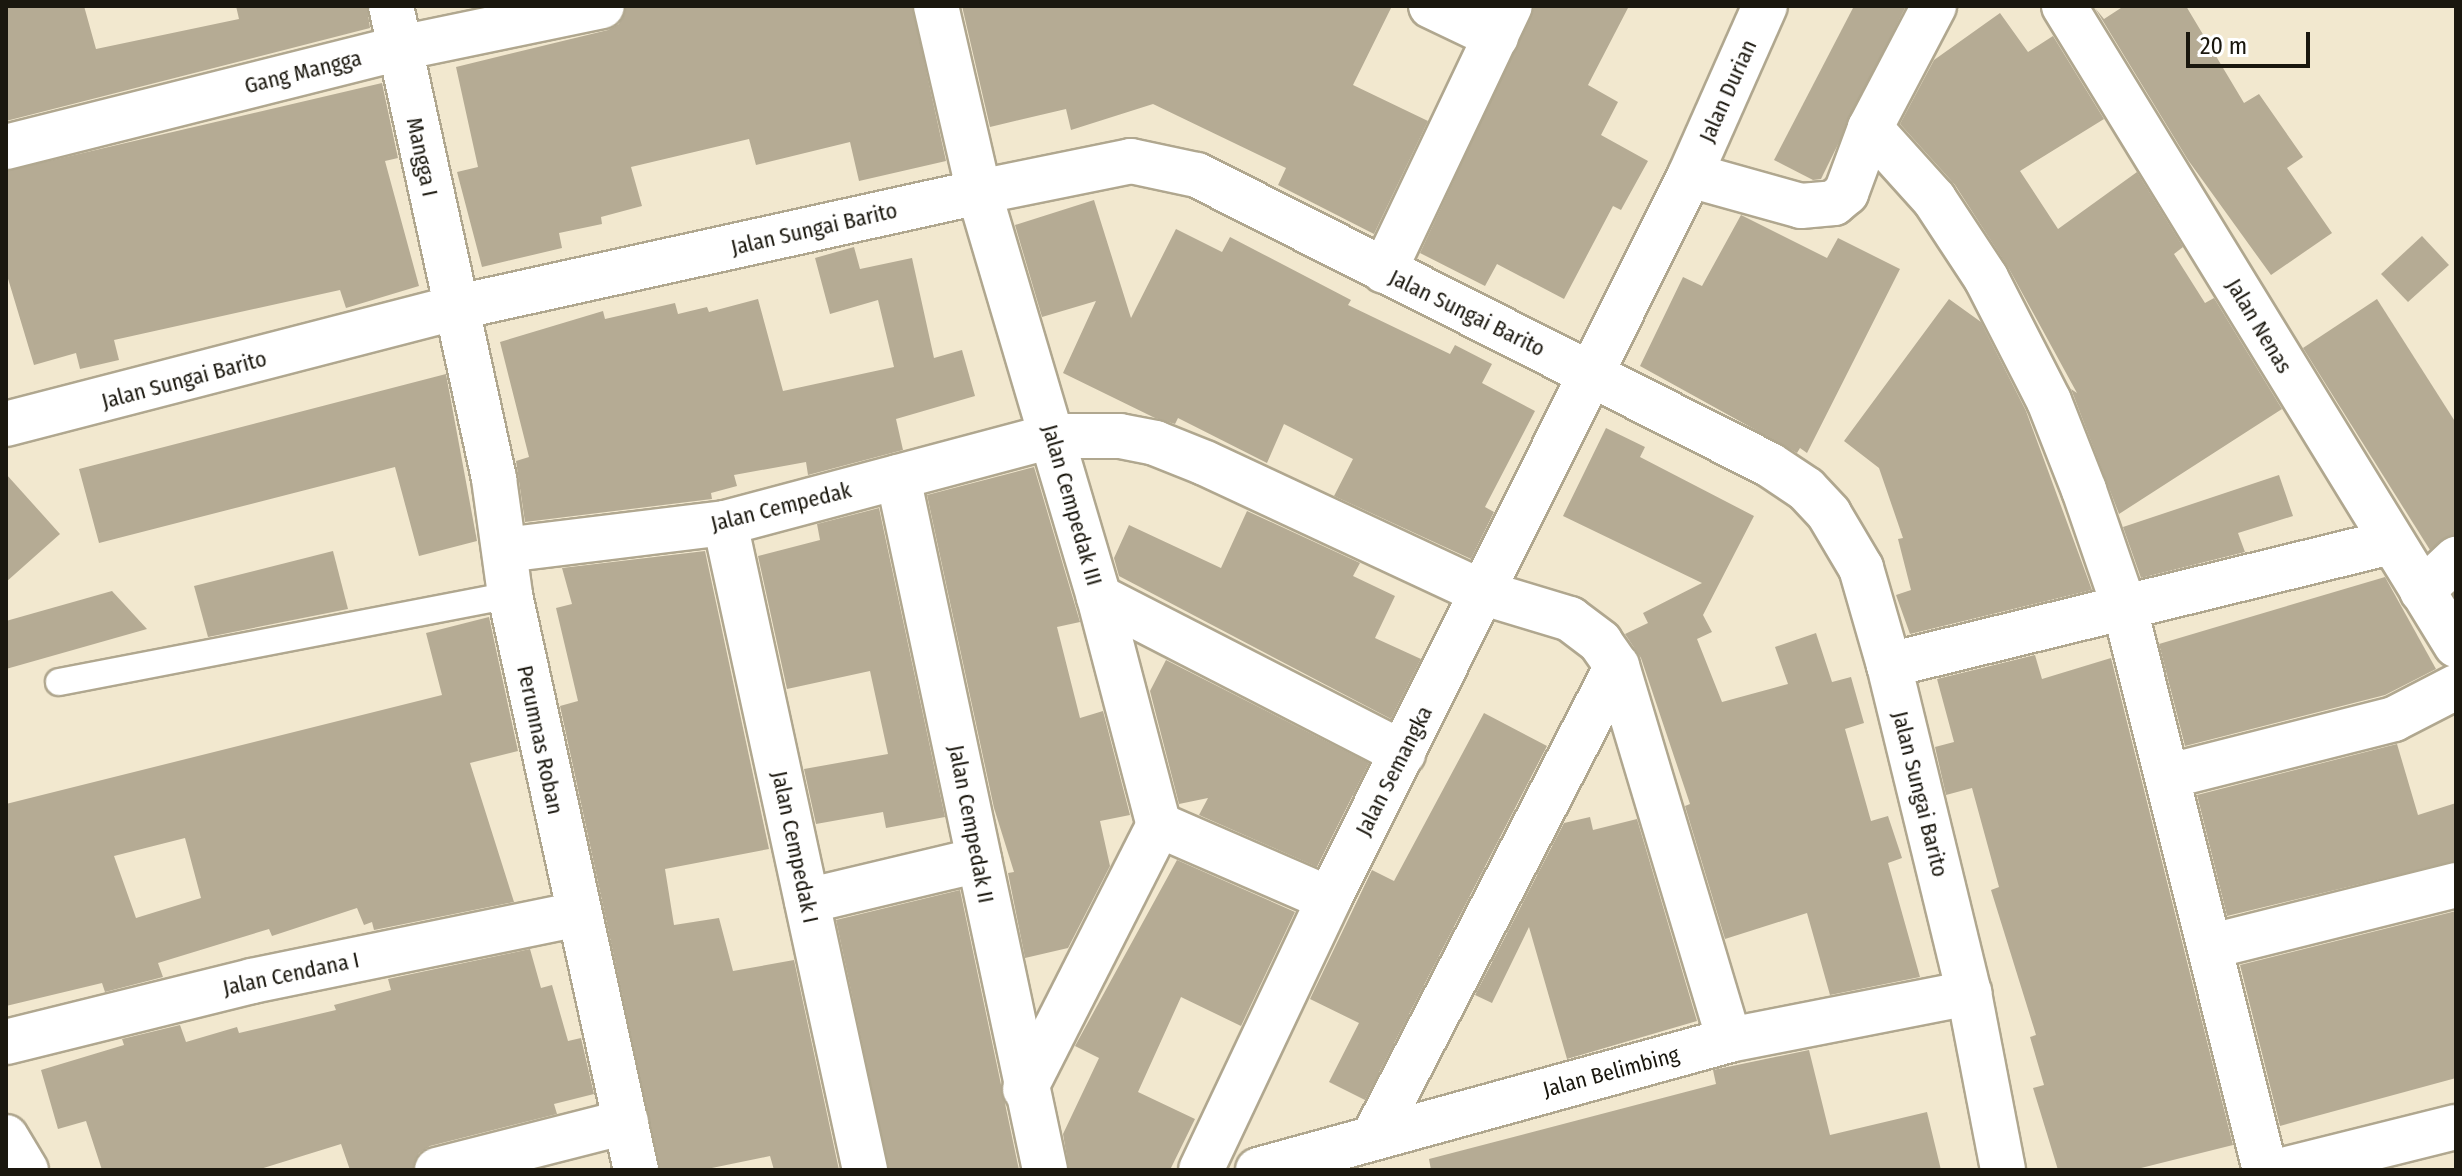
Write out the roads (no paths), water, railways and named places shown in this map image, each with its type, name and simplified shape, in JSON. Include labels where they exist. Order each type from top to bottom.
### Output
[{"type":"street","name":"Gang Mangga","points":[[6,147],[395,27],[602,6]]},
{"type":"street","name":"Jalan Cempedak III","points":[[936,6],[979,192],[1099,597],[1159,825]]},
{"type":"street","points":[[1384,271],[1503,22],[1431,6]]},
{"type":"street","name":"Jalan Durian","points":[[1690,175],[1765,6]]},
{"type":"street","points":[[1589,373],[1690,175],[1801,206],[1834,203],[1855,175],[1870,128],[1934,6]]},
{"type":"street","name":"Jalan Nenas","points":[[2064,6],[2456,645]]},
{"type":"street","name":"Mangga I","points":[[395,27],[454,308]]},
{"type":"street","points":[[1870,128],[1934,199],[2021,342],[2084,490],[2125,609],[2212,946],[2265,1170]]},
{"type":"street","name":"Jalan Sungai Barito","points":[[6,424],[454,308],[1131,161],[1162,165],[1236,192],[1384,271],[1770,465],[1806,489],[1829,514],[1861,568],[1889,665],[1969,993],[2003,1170]]},
{"type":"street","name":"Perumnas Roban","points":[[454,308],[494,479],[510,595],[636,1170]]},
{"type":"street","name":"Jalan Semangka","points":[[1201,1170],[1329,899],[1484,593],[1589,373]]},
{"type":"street","name":"Jalan Cempedak","points":[[505,550],[725,523],[1052,436],[1085,433],[1155,443],[1484,593],[1570,619],[1600,642],[1617,666]]},
{"type":"street","name":"Jalan Cempedak II","points":[[898,477],[1025,1089],[1045,1170]]},
{"type":"street","name":"Jalan Cempedak I","points":[[725,523],[865,1170]]},
{"type":"street","points":[[1889,665],[2391,542]]},
{"type":"street","points":[[2422,591],[2456,559]]},
{"type":"street","points":[[1099,597],[1403,753]]},
{"type":"street","points":[[1617,666],[1729,1040]]},
{"type":"street","points":[[1374,1136],[1617,666]]},
{"type":"street","points":[[2169,776],[2394,719],[2456,687]]},
{"type":"street","points":[[1025,1089],[1159,825],[1329,899]]},
{"type":"street","points":[[807,901],[979,860]]},
{"type":"street","points":[[2212,946],[2456,885]]},
{"type":"street","name":"Jalan Cendana I","points":[[6,1042],[252,981],[578,914]]},
{"type":"street","name":"Jalan Belimbing","points":[[1258,1170],[1729,1040],[1969,993]]},
{"type":"street","points":[[437,1170],[626,1122]]},
{"type":"street","points":[[2283,1170],[2456,1127]]},
{"type":"street","points":[[6,1137],[26,1170]]},
{"type":"lane","points":[[59,682],[510,595]]}]
